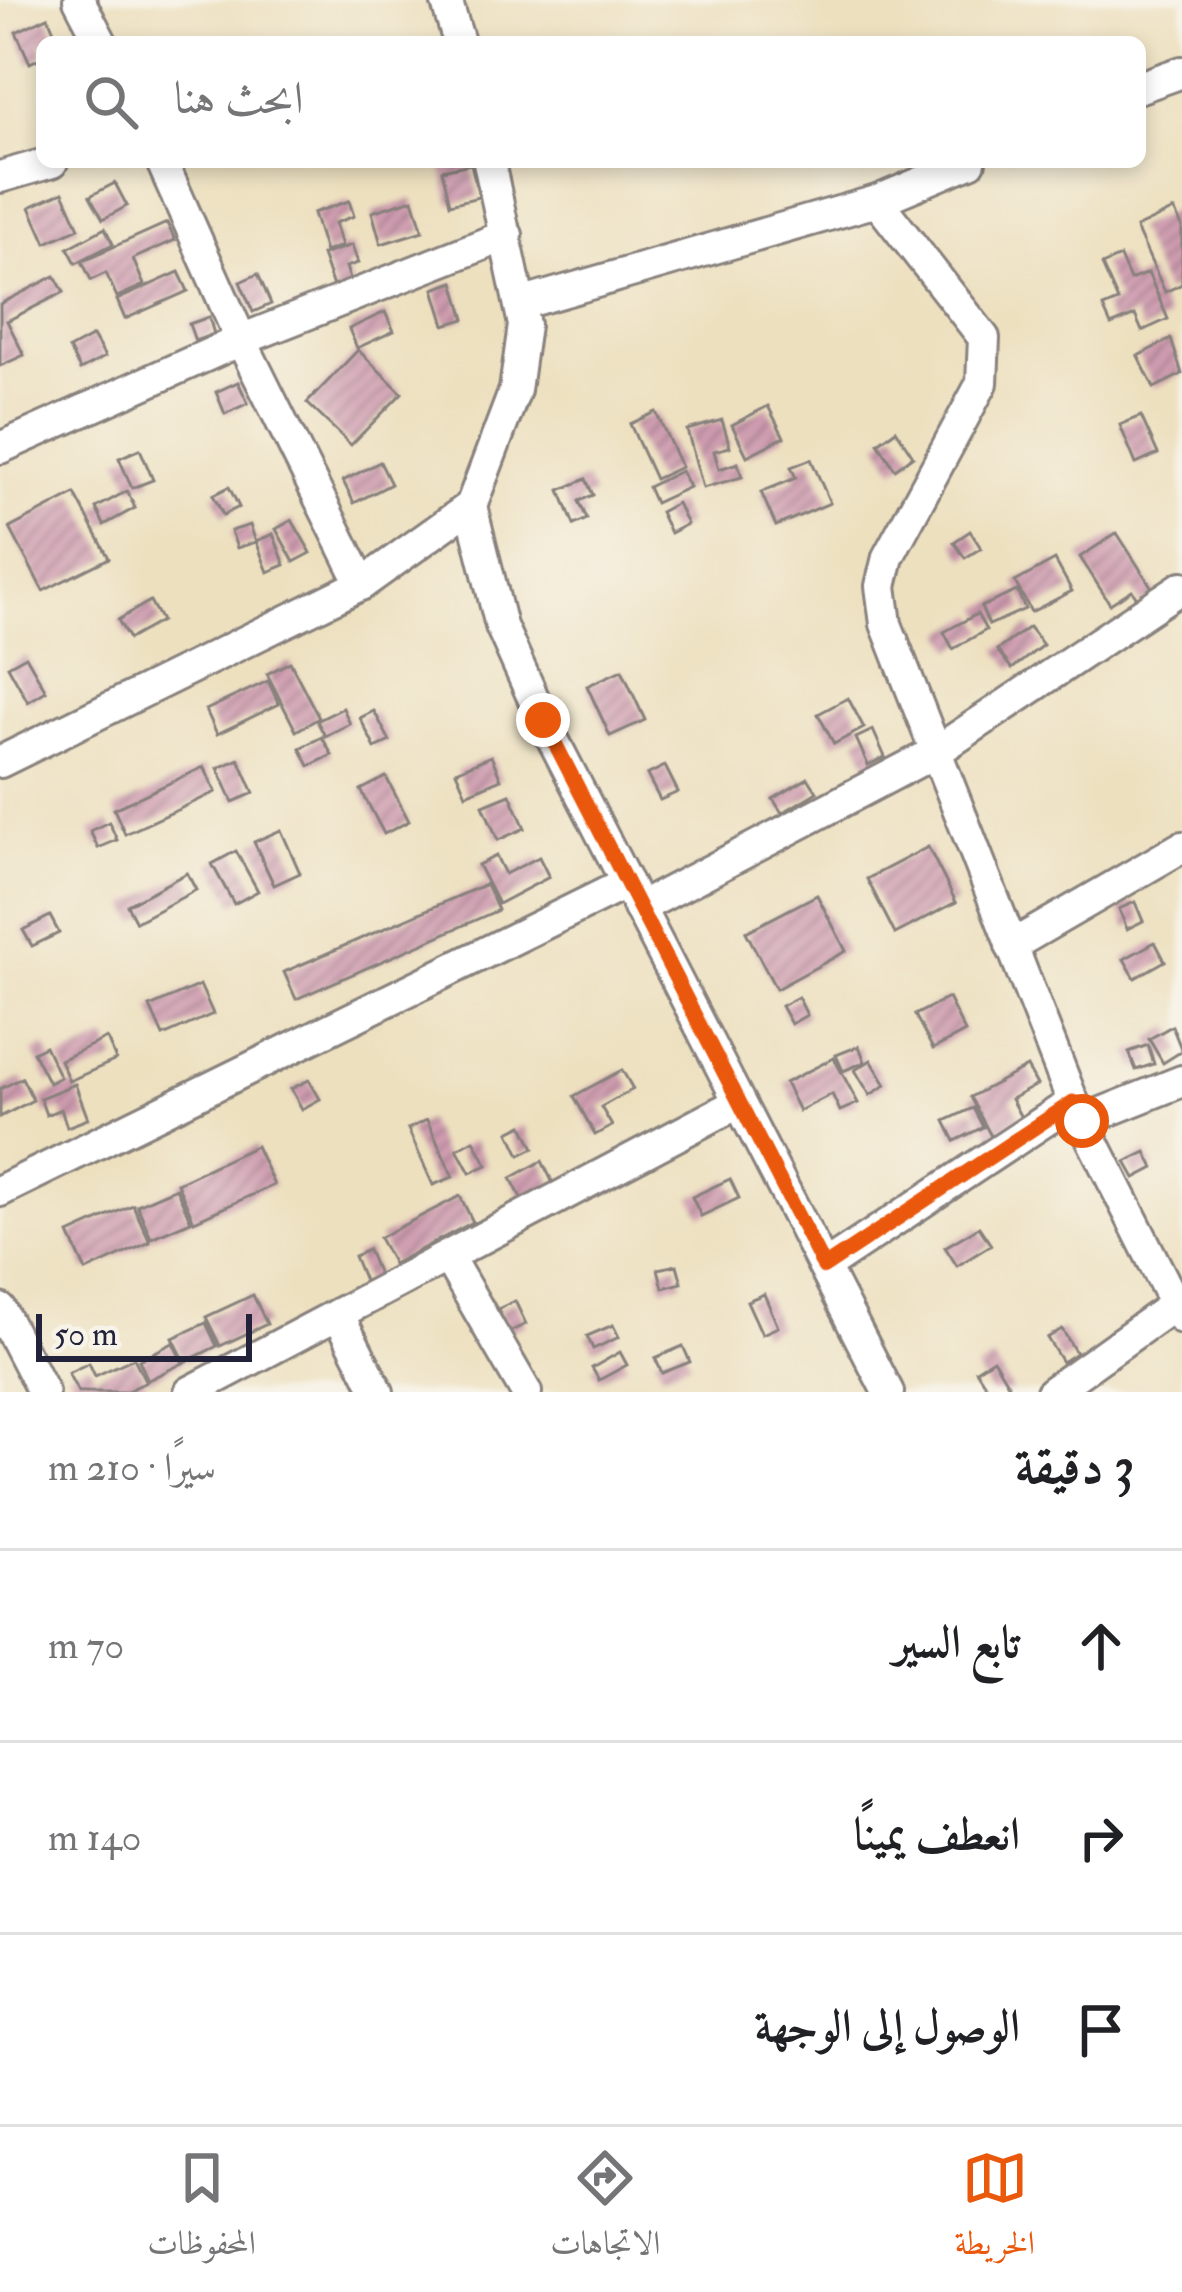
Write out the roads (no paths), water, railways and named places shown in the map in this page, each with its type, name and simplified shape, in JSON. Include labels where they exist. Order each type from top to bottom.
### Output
[{"type":"street","points":[[79,0],[98,36]]},
{"type":"street","points":[[446,0],[450,36]]},
{"type":"street","points":[[1146,87],[1178,84]]},
{"type":"street","points":[[0,177],[36,167]]},
{"type":"street","points":[[165,168],[241,340],[362,584]]},
{"type":"street","points":[[0,762],[362,584],[471,506],[515,390],[524,325],[490,168]]},
{"type":"street","points":[[520,304],[877,201],[956,168]]},
{"type":"street","points":[[877,201],[984,338],[982,382],[888,557],[881,586],[886,624],[1078,1112],[1178,1311],[1052,1392]]},
{"type":"street","points":[[0,448],[241,340],[507,235]]},
{"type":"street","points":[[471,506],[501,626],[633,896],[888,1392]]},
{"type":"street","points":[[0,1191],[934,753],[1182,587]]},
{"type":"street","points":[[1011,946],[1182,847]]},
{"type":"street","points":[[824,1267],[1078,1112],[1182,1081]]},
{"type":"street","points":[[190,1392],[738,1103]]},
{"type":"street","points":[[448,1259],[526,1392]]},
{"type":"street","points":[[0,1310],[43,1392]]},
{"type":"street","points":[[338,1313],[378,1392]]}]
